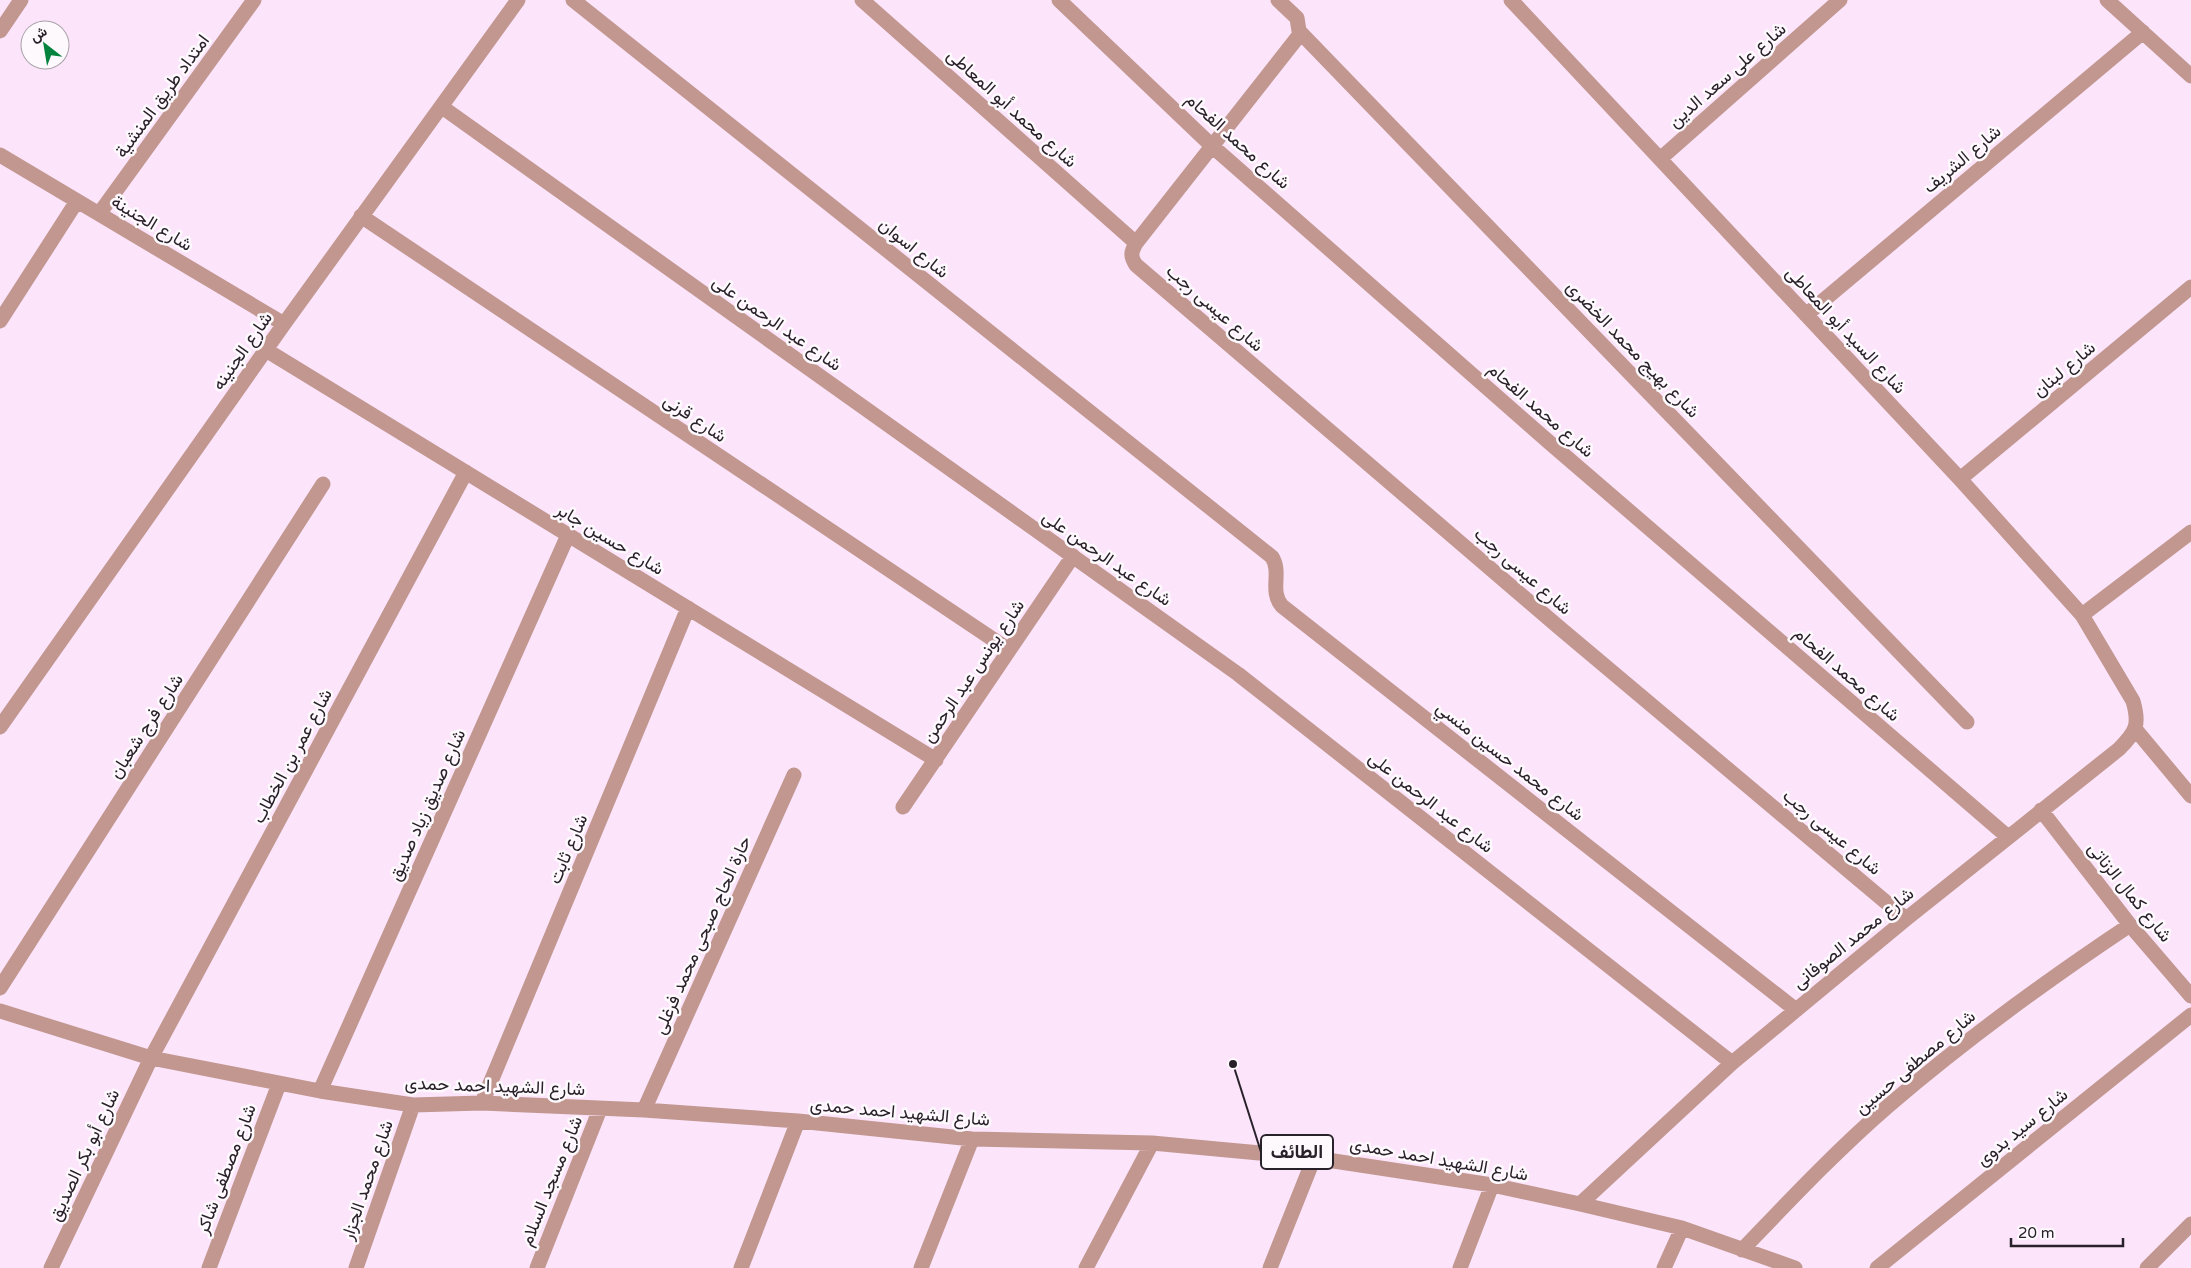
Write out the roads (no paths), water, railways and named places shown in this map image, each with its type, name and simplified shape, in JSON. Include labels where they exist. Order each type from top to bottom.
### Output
[{"type":"street","points":[[0,30],[21,0]]},
{"type":"street","name":"امتداد طريق المنشية","points":[[100,214],[254,0]]},
{"type":"street","name":"شارع الجنينه","points":[[0,727],[284,324],[518,0]]},
{"type":"street","name":"شارع اسوان","points":[[572,0],[1232,525]]},
{"type":"street","name":"شارع محمد أبو المعاطى","points":[[862,0],[1136,243]]},
{"type":"street","name":"شارع محمد الفحام","points":[[1058,0],[1212,146],[1550,443],[2008,837]]},
{"type":"street","name":"شارع بهيج محمد الخضرى","points":[[1278,0],[1297,18],[1298,29],[1301,33],[1968,722]]},
{"type":"street","name":"شارع على سعد الدين","points":[[1660,159],[1840,0]]},
{"type":"street","points":[[2107,0],[2191,76]]},
{"type":"street","name":"شارع السيد أبو المعاطى","points":[[1515,1],[1960,480],[2082,615],[2133,701],[2137,715],[2136,730]]},
{"type":"street","name":"شارع الشريف","points":[[1806,315],[2143,32]]},
{"type":"street","points":[[1136,243],[1301,33]]},
{"type":"street","name":"شارع عبد الرحمن على","points":[[442,107],[1238,674],[1732,1063]]},
{"type":"street","name":"شارع الجنينة","points":[[0,155],[284,324]]},
{"type":"street","points":[[0,322],[76,201]]},
{"type":"street","name":"شارع قرنى","points":[[361,216],[1009,650]]},
{"type":"street","name":"شارع عيسى رجب","points":[[1136,243],[1131,253],[1136,265],[1561,629],[1906,919]]},
{"type":"street","name":"شارع لبنان","points":[[1960,480],[2191,286]]},
{"type":"street","name":"شارع حسين جابر","points":[[266,350],[936,760]]},
{"type":"street","name":"شارع عمر بن الخطاب","points":[[151,1058],[466,472]]},
{"type":"street","name":"شارع فرج شعبان","points":[[0,988],[324,484]]},
{"type":"street","name":"شارع محمد حسين منسي","points":[[1232,525],[1272,557],[1276,567],[1275,595],[1282,606],[1796,1010]]},
{"type":"street","points":[[2082,615],[2191,532]]},
{"type":"street","name":"شارع صديق زياد صديق","points":[[320,1091],[568,535]]},
{"type":"street","name":"شارع يونس عبد الرحمن","points":[[903,807],[1073,556]]},
{"type":"street","name":"شارع ثابت","points":[[482,1103],[688,608]]},
{"type":"street","points":[[2136,730],[2191,796]]},
{"type":"street","name":"شارع محمد الصوفانى","points":[[1580,1204],[1732,1063],[1906,919],[2118,749],[2136,730]]},
{"type":"street","name":"حارة الحاج صبحى محمد فرغلى","points":[[644,1110],[794,775]]},
{"type":"street","name":"شارع كمال الزناتى","points":[[2042,810],[2130,925],[2191,996]]},
{"type":"street","name":"شارع مصطفى حسين","points":[[1742,1250],[1812,1177],[1886,1107],[1965,1042],[2046,981],[2130,925]]},
{"type":"street","name":"شارع الشهيد احمد حمدى","points":[[0,1011],[151,1058],[278,1084],[413,1105],[482,1103],[644,1110],[798,1121],[972,1139],[1152,1143],[1314,1158],[1492,1185],[1580,1204],[1682,1228],[1794,1268]]},
{"type":"street","name":"شارع سيد بدوى","points":[[1877,1268],[2191,1015]]},
{"type":"street","name":"شارع أبو بكر الصديق","points":[[51,1268],[151,1058]]},
{"type":"street","name":"شارع مصطفى شاكر","points":[[209,1268],[278,1084]]},
{"type":"street","name":"شارع محمد الجزار","points":[[356,1268],[413,1105]]},
{"type":"street","name":"شارع مسجد السلام","points":[[537,1268],[600,1108]]},
{"type":"street","points":[[740,1268],[798,1121]]},
{"type":"street","points":[[921,1268],[972,1139]]},
{"type":"street","points":[[1086,1268],[1152,1143]]},
{"type":"street","points":[[1270,1268],[1314,1158]]},
{"type":"street","points":[[1460,1268],[1492,1185]]},
{"type":"street","points":[[2147,1268],[2191,1224]]},
{"type":"street","points":[[1664,1268],[1682,1228]]},
{"type":"place","name":"الطائف","points":[[1233,1064]]}]
